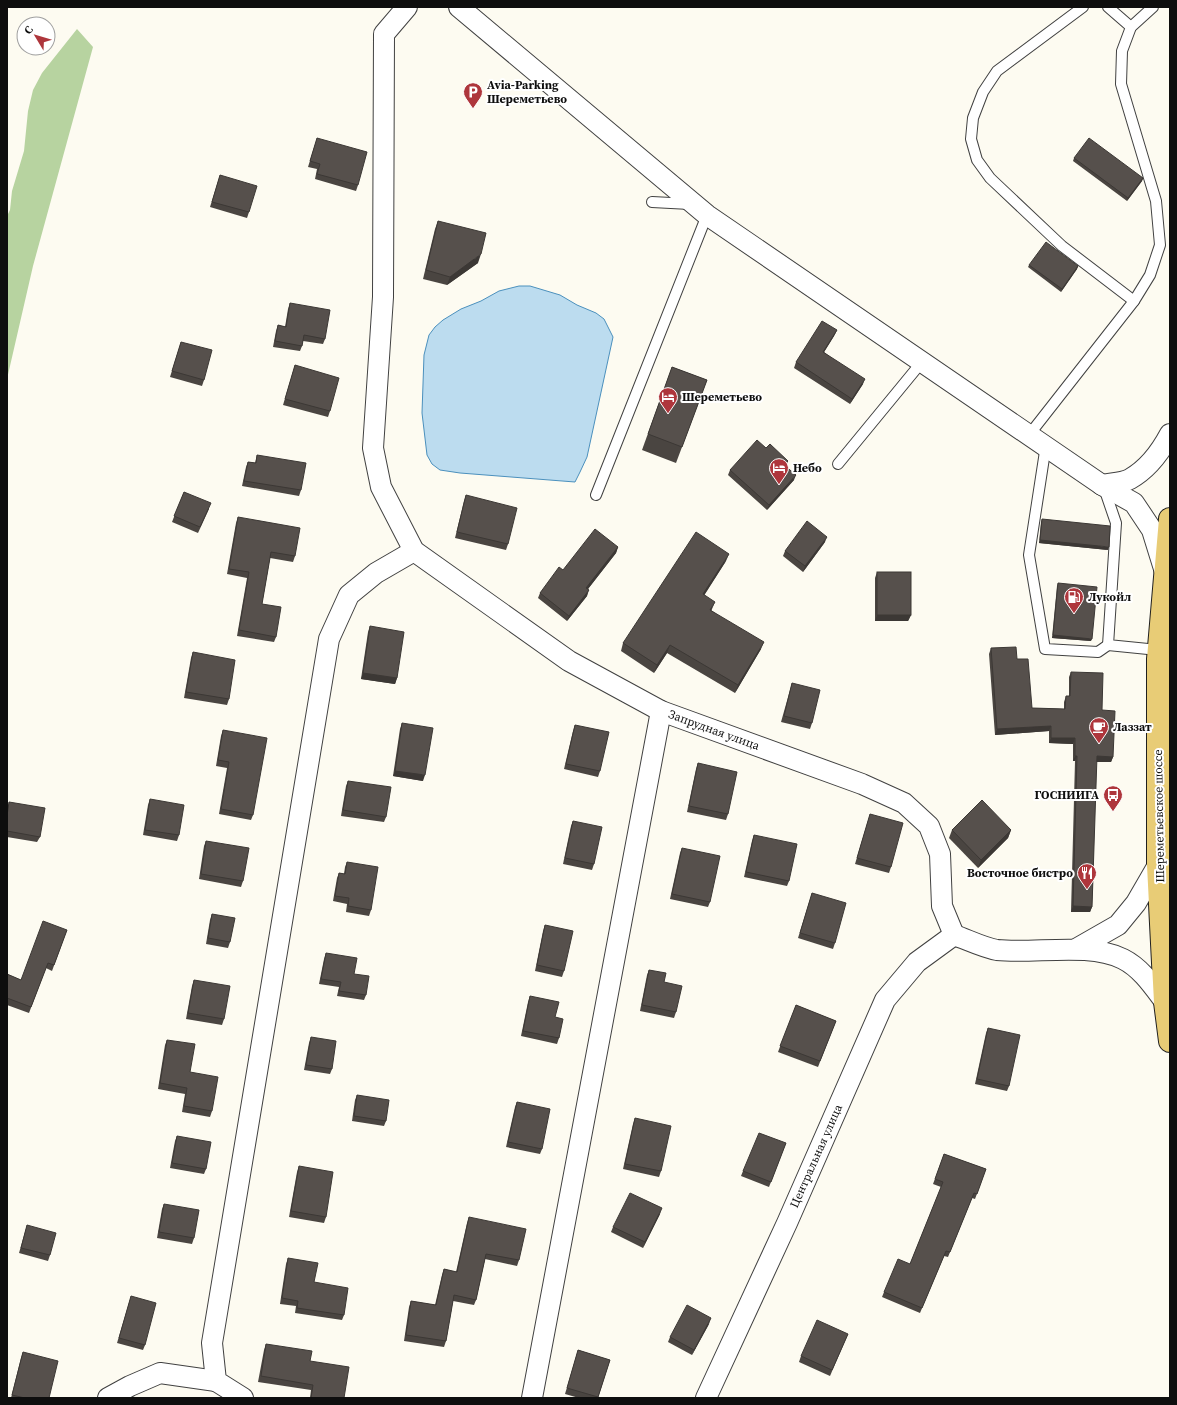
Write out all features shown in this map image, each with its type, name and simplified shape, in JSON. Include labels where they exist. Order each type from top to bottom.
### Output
[{"type":"main road","name":"Шереметьевское шоссе","points":[[1170,519],[1158,650],[1158,865],[1166,1002],[1170,1041]]},
{"type":"street","points":[[216,1381],[212,1343],[329,639],[349,595],[376,574],[414,551],[381,487],[373,448],[383,297],[384,34],[407,7]]},
{"type":"street","points":[[459,7],[701,210],[921,363],[1038,440],[1102,485],[1134,503],[1152,530],[1165,572]]},
{"type":"street","points":[[1102,485],[1130,479],[1147,466],[1163,446],[1170,434]]},
{"type":"street","name":"Запрудная улица","points":[[414,551],[569,661],[661,711],[862,784],[904,803],[929,826],[940,854],[942,906],[954,935]]},
{"type":"street","points":[[532,1398],[661,711]]},
{"type":"street","points":[[1076,949],[1118,926],[1136,903],[1158,865]]},
{"type":"street","points":[[954,935],[996,950],[1044,951],[1076,949],[1107,953],[1123,958],[1139,969],[1166,1002]]},
{"type":"street","name":"Центральная улица","points":[[706,1398],[787,1223],[885,1000],[917,962],[954,935]]},
{"type":"street","points":[[108,1398],[130,1386],[160,1373],[216,1381],[242,1398]]},
{"type":"lane","points":[[1083,7],[997,71],[983,92],[973,118],[971,139],[977,160],[990,178],[1062,246],[1134,301]]},
{"type":"lane","points":[[1108,7],[1132,27]]},
{"type":"lane","points":[[1152,7],[1132,27],[1122,51],[1121,84],[1156,201],[1160,244],[1150,275],[1134,301],[1038,440],[1029,555],[1045,649],[1098,652],[1108,645],[1158,650]]},
{"type":"lane","points":[[596,495],[701,210],[652,202]]},
{"type":"lane","points":[[838,464],[921,363]]},
{"type":"lane","points":[[1102,485],[1116,523],[1108,645]]},
{"type":"green space","points":[[77,29],[93,47],[33,266],[7,379],[7,216],[10,210],[12,191],[24,151],[28,111],[33,90],[42,73]]},
{"type":"water","points":[[519,286],[530,286],[560,295],[577,305],[596,313],[604,319],[613,337],[587,457],[575,482],[460,473],[440,470],[432,464],[427,455],[422,413],[424,355],[429,335],[443,320],[461,309],[481,301],[499,291]]},
{"type":"building","points":[[317,138],[367,152],[358,185],[317,174],[320,164],[310,161]]},
{"type":"building","points":[[1089,138],[1143,178],[1128,198],[1074,158]]},
{"type":"building","points":[[220,175],[257,186],[249,212],[212,202]]},
{"type":"building","points":[[438,221],[486,233],[481,254],[450,277],[426,270]]},
{"type":"building","points":[[1046,242],[1078,266],[1062,289],[1029,265]]},
{"type":"building","points":[[290,303],[330,310],[325,339],[304,335],[302,346],[275,341],[278,325],[286,327]]},
{"type":"building","points":[[822,321],[837,330],[823,352],[865,379],[852,399],[796,362]]},
{"type":"building","points":[[181,342],[212,350],[204,380],[172,371]]},
{"type":"building","points":[[295,365],[339,378],[330,411],[285,399]]},
{"type":"building","points":[[672,367],[707,380],[682,447],[648,434]]},
{"type":"building","points":[[757,440],[766,448],[770,444],[788,461],[784,465],[796,475],[769,505],[730,470]]},
{"type":"building","points":[[257,455],[306,463],[301,490],[244,481],[248,462],[256,463]]},
{"type":"building","points":[[184,492],[211,503],[200,527],[174,516]]},
{"type":"building","points":[[466,495],[517,508],[508,544],[457,532]]},
{"type":"building","points":[[238,517],[300,528],[295,556],[271,552],[262,604],[281,607],[276,637],[239,630],[249,572],[229,569]]},
{"type":"building","points":[[1042,519],[1110,526],[1109,547],[1040,540]]},
{"type":"building","points":[[807,521],[827,537],[805,566],[785,551]]},
{"type":"building","points":[[595,529],[618,547],[586,588],[589,590],[569,616],[540,593],[559,567],[563,570]]},
{"type":"building","points":[[696,532],[729,554],[703,594],[715,602],[710,610],[764,642],[738,685],[670,645],[657,665],[623,643]]},
{"type":"building","points":[[877,572],[911,572],[911,615],[877,615]]},
{"type":"building","name":"Лукойл","points":[[1058,583],[1097,587],[1092,639],[1053,635]]},
{"type":"building","points":[[370,626],[404,632],[397,678],[363,673]]},
{"type":"building","points":[[1016,647],[1017,659],[1028,659],[1032,708],[1065,709],[1066,696],[1070,696],[1071,672],[1103,673],[1102,710],[1115,711],[1113,757],[1097,756],[1092,907],[1073,906],[1077,756],[1075,756],[1075,738],[1051,738],[1051,726],[997,729],[991,648]]},
{"type":"building","points":[[193,652],[235,660],[229,699],[186,692]]},
{"type":"building","points":[[792,683],[820,690],[812,723],[784,716]]},
{"type":"building","points":[[402,723],[433,728],[425,775],[395,771]]},
{"type":"building","points":[[575,725],[609,732],[600,771],[566,764]]},
{"type":"building","points":[[223,730],[267,738],[253,815],[221,809],[229,762],[218,760]]},
{"type":"building","points":[[698,763],[737,772],[728,814],[689,806]]},
{"type":"building","points":[[348,781],[391,787],[386,817],[343,810]]},
{"type":"building","points":[[150,799],[184,805],[179,835],[145,830]]},
{"type":"building","points":[[982,800],[1011,830],[981,860],[952,830]]},
{"type":"building","points":[[9,802],[45,808],[40,837],[7,831]]},
{"type":"building","points":[[870,814],[903,823],[891,867],[857,858]]},
{"type":"building","points":[[573,821],[602,827],[594,864],[565,858]]},
{"type":"building","points":[[754,835],[797,844],[789,881],[746,872]]},
{"type":"building","points":[[206,841],[249,848],[243,881],[201,874]]},
{"type":"building","points":[[682,848],[720,856],[710,902],[672,894]]},
{"type":"building","points":[[347,862],[378,867],[371,910],[348,906],[349,898],[335,896],[339,873],[345,874]]},
{"type":"building","points":[[812,893],[846,903],[835,943],[800,933]]},
{"type":"building","points":[[212,914],[235,918],[230,942],[208,938]]},
{"type":"building","points":[[43,921],[67,930],[54,965],[48,963],[31,1007],[7,998],[7,974],[21,980]]},
{"type":"building","points":[[545,925],[573,931],[564,971],[537,965]]},
{"type":"building","points":[[326,953],[357,958],[354,974],[369,976],[366,995],[339,991],[341,982],[321,979]]},
{"type":"building","points":[[649,970],[666,973],[664,982],[682,986],[676,1012],[642,1005]]},
{"type":"building","points":[[194,980],[230,986],[224,1019],[188,1013]]},
{"type":"building","points":[[530,996],[559,1002],[555,1017],[563,1019],[559,1038],[523,1031]]},
{"type":"building","points":[[796,1005],[836,1021],[820,1061],[780,1046]]},
{"type":"building","points":[[988,1028],[1020,1035],[1009,1086],[977,1079]]},
{"type":"building","points":[[311,1037],[336,1041],[332,1069],[306,1065]]},
{"type":"building","points":[[167,1040],[195,1044],[190,1072],[218,1077],[212,1111],[184,1106],[187,1088],[160,1083]]},
{"type":"building","points":[[357,1095],[389,1100],[386,1121],[354,1116]]},
{"type":"building","points":[[517,1102],[550,1109],[542,1149],[508,1142]]},
{"type":"building","points":[[635,1118],[671,1126],[661,1171],[625,1164]]},
{"type":"building","points":[[759,1133],[786,1143],[771,1182],[743,1171]]},
{"type":"building","points":[[177,1136],[211,1142],[206,1169],[172,1163]]},
{"type":"building","points":[[944,1154],[986,1169],[977,1194],[974,1193],[950,1252],[946,1251],[922,1308],[884,1292],[898,1259],[910,1264],[943,1182],[935,1179]]},
{"type":"building","points":[[299,1166],[333,1172],[326,1217],[291,1211]]},
{"type":"building","points":[[630,1193],[662,1208],[645,1242],[613,1227]]},
{"type":"building","points":[[164,1204],[199,1210],[194,1238],[159,1232]]},
{"type":"building","points":[[469,1217],[526,1229],[519,1260],[486,1254],[476,1300],[454,1295],[446,1341],[406,1335],[411,1301],[436,1305],[444,1269],[457,1272]]},
{"type":"building","points":[[27,1225],[56,1233],[50,1255],[21,1248]]},
{"type":"building","points":[[288,1258],[318,1263],[314,1282],[348,1288],[344,1315],[297,1308],[298,1301],[282,1298]]},
{"type":"building","points":[[131,1296],[156,1303],[145,1345],[119,1338]]},
{"type":"building","points":[[687,1305],[711,1318],[694,1350],[670,1337]]},
{"type":"building","points":[[817,1320],[848,1334],[832,1370],[801,1356]]},
{"type":"building","points":[[266,1344],[312,1351],[310,1361],[349,1367],[344,1398],[311,1398],[313,1385],[261,1376]]},
{"type":"building","points":[[578,1350],[610,1360],[598,1397],[567,1388]]},
{"type":"building","points":[[23,1352],[58,1361],[49,1398],[25,1398],[12,1395]]},
{"type":"place","name":"Avia-Parking Шереметьево","points":[[473,109]]},
{"type":"place","name":"Шереметьево","points":[[668,414]]},
{"type":"place","name":"Небо","points":[[779,485]]},
{"type":"place","name":"Лукойл","points":[[1074,614]]},
{"type":"place","name":"Лаззат","points":[[1099,744]]},
{"type":"place","name":"ГОСНИИГА","points":[[1113,812]]},
{"type":"place","name":"Восточное бистро","points":[[1087,890]]}]
